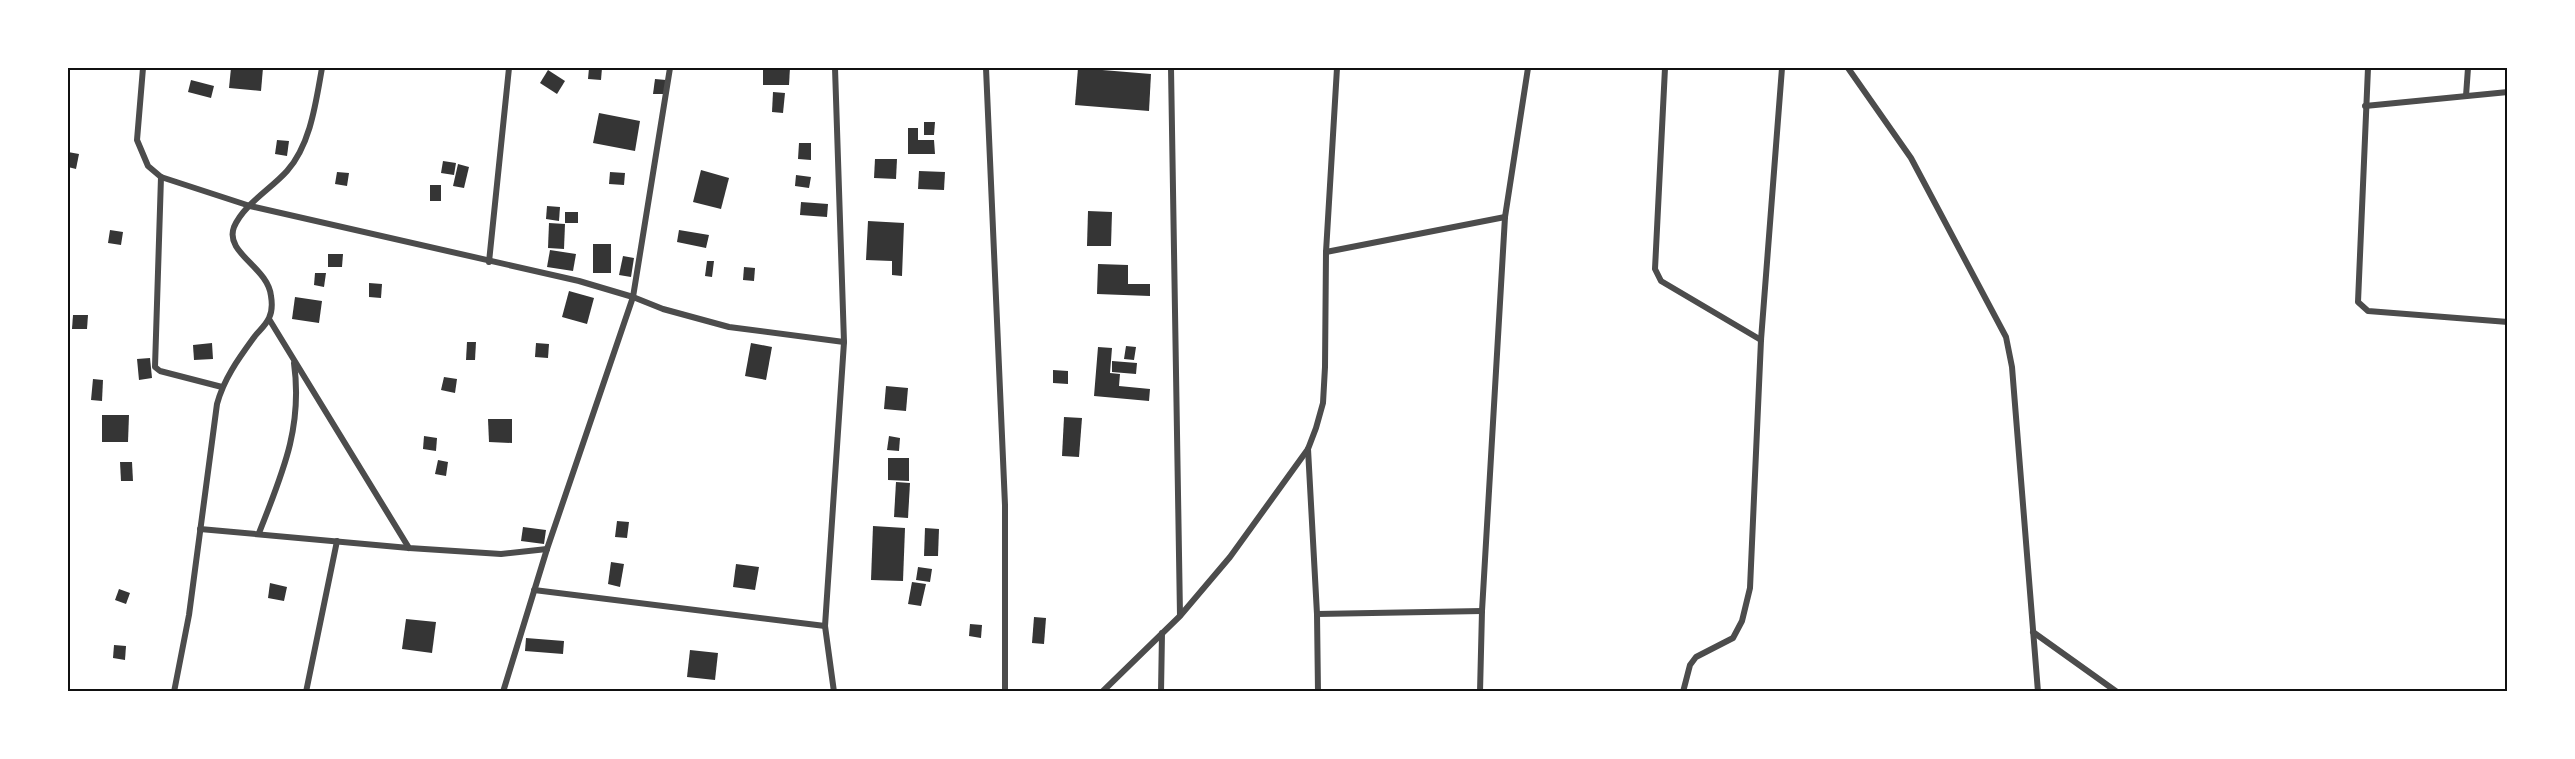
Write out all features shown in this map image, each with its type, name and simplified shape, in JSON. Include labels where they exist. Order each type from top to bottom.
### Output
[{"type":"street","points":[[143,68],[137,140],[148,166],[161,177],[250,206],[579,281],[633,297],[663,309],[729,327],[844,342]]},
{"type":"street","points":[[174,692],[189,615],[212,438],[222,387],[269,319],[272,302],[268,281],[238,250],[232,237],[238,221],[250,206],[289,169],[297,158],[303,146],[322,68]]},
{"type":"street","points":[[489,262],[509,68]]},
{"type":"street","points":[[503,692],[547,549],[633,297],[670,68]]},
{"type":"street","points":[[834,692],[825,626],[844,342],[835,68]]},
{"type":"street","points":[[986,68],[1005,505],[1005,692]]},
{"type":"street","points":[[1171,68],[1180,616]]},
{"type":"street","points":[[1102,692],[1180,616],[1230,557],[1308,449],[1323,403],[1326,252],[1337,68]]},
{"type":"street","points":[[1480,692],[1482,611],[1505,217],[1528,68]]},
{"type":"street","points":[[1665,68],[1655,269],[1661,281],[1761,340]]},
{"type":"street","points":[[1683,692],[1690,665],[1696,657],[1732,638],[1742,621],[1750,588],[1761,340],[1782,68]]},
{"type":"street","points":[[1848,68],[1911,158],[2006,338],[2013,367],[2038,692]]},
{"type":"street","points":[[2368,68],[2358,302],[2368,311],[2508,322]]},
{"type":"street","points":[[2466,96],[2468,68]]},
{"type":"street","points":[[2365,106],[2508,92]]},
{"type":"street","points":[[161,177],[155,367],[160,371],[222,387]]},
{"type":"street","points":[[1326,252],[1505,217]]},
{"type":"street","points":[[269,319],[409,548]]},
{"type":"street","points":[[259,533],[294,435],[297,389],[293,359]]},
{"type":"street","points":[[1308,449],[1317,614],[1318,692]]},
{"type":"street","points":[[200,529],[501,554],[547,549]]},
{"type":"street","points":[[306,692],[337,541]]},
{"type":"street","points":[[534,590],[825,626]]},
{"type":"street","points":[[1317,614],[1482,611]]},
{"type":"street","points":[[2033,632],[2117,692]]},
{"type":"street","points":[[1161,692],[1162,633]]},
{"type":"building","points":[[231,68],[263,68],[261,91],[229,88]]},
{"type":"building","points":[[589,68],[602,68],[601,80],[588,79]]},
{"type":"building","points":[[763,68],[790,68],[789,85],[763,85]]},
{"type":"building","points":[[1078,68],[1151,74],[1149,111],[1075,105]]},
{"type":"building","points":[[548,70],[565,81],[557,94],[540,83]]},
{"type":"building","points":[[655,79],[666,80],[665,94],[653,94]]},
{"type":"building","points":[[191,80],[214,86],[211,98],[188,92]]},
{"type":"building","points":[[773,92],[785,93],[783,113],[772,112]]},
{"type":"building","points":[[599,113],[640,121],[635,151],[593,143]]},
{"type":"building","points":[[924,122],[935,122],[934,135],[924,135]]},
{"type":"building","points":[[908,128],[918,128],[918,140],[934,140],[935,154],[908,154]]},
{"type":"building","points":[[277,140],[289,141],[287,156],[275,154]]},
{"type":"building","points":[[799,143],[811,143],[811,160],[798,159]]},
{"type":"building","points":[[68,152],[79,154],[76,169],[68,167]]},
{"type":"building","points":[[875,159],[897,159],[896,179],[874,178]]},
{"type":"building","points":[[443,161],[456,163],[454,175],[441,173]]},
{"type":"building","points":[[458,164],[469,167],[464,188],[453,186]]},
{"type":"building","points":[[701,170],[729,178],[721,209],[693,202]]},
{"type":"building","points":[[919,171],[945,172],[944,190],[918,189]]},
{"type":"building","points":[[337,172],[349,173],[347,186],[335,184]]},
{"type":"building","points":[[610,172],[625,173],[624,185],[609,184]]},
{"type":"building","points":[[796,175],[811,177],[809,188],[795,186]]},
{"type":"building","points":[[430,185],[441,185],[441,201],[430,201]]},
{"type":"building","points":[[801,202],[828,204],[827,217],[800,215]]},
{"type":"building","points":[[547,206],[560,207],[559,221],[546,219]]},
{"type":"building","points":[[1088,211],[1112,212],[1111,246],[1087,246]]},
{"type":"building","points":[[565,212],[578,212],[578,223],[565,223]]},
{"type":"building","points":[[868,221],[904,223],[902,276],[892,275],[892,261],[866,260]]},
{"type":"building","points":[[549,223],[565,224],[564,249],[548,248]]},
{"type":"building","points":[[110,230],[123,232],[121,245],[108,243]]},
{"type":"building","points":[[679,230],[709,235],[706,248],[677,242]]},
{"type":"building","points":[[593,244],[611,244],[611,273],[593,273]]},
{"type":"building","points":[[550,250],[576,254],[573,271],[547,267]]},
{"type":"building","points":[[328,254],[343,254],[342,267],[328,267]]},
{"type":"building","points":[[623,256],[634,258],[631,277],[619,275]]},
{"type":"building","points":[[707,261],[714,261],[712,277],[705,276]]},
{"type":"building","points":[[1098,264],[1128,265],[1128,284],[1150,284],[1150,296],[1097,294]]},
{"type":"building","points":[[744,267],[755,268],[754,281],[743,280]]},
{"type":"building","points":[[315,273],[326,273],[324,287],[314,285]]},
{"type":"building","points":[[369,283],[382,284],[381,298],[369,297]]},
{"type":"building","points":[[569,291],[594,298],[587,324],[562,317]]},
{"type":"building","points":[[295,297],[322,301],[319,323],[292,319]]},
{"type":"building","points":[[73,315],[88,315],[87,329],[72,329]]},
{"type":"building","points":[[467,342],[476,342],[475,360],[466,360]]},
{"type":"building","points":[[212,343],[213,359],[194,360],[193,345]]},
{"type":"building","points":[[536,343],[549,344],[548,358],[535,357]]},
{"type":"building","points":[[751,343],[772,347],[766,380],[745,376]]},
{"type":"building","points":[[1126,346],[1136,347],[1134,360],[1124,359]]},
{"type":"building","points":[[1098,347],[1112,348],[1110,373],[1120,374],[1119,386],[1150,389],[1149,401],[1094,396]]},
{"type":"building","points":[[150,358],[152,378],[139,380],[137,359]]},
{"type":"building","points":[[1112,361],[1137,363],[1136,374],[1112,372]]},
{"type":"building","points":[[1053,370],[1068,371],[1068,384],[1053,383]]},
{"type":"building","points":[[444,377],[457,379],[455,393],[441,390]]},
{"type":"building","points":[[93,379],[103,380],[102,401],[91,400]]},
{"type":"building","points":[[886,386],[908,388],[906,411],[884,409]]},
{"type":"building","points":[[102,415],[129,415],[128,442],[102,442]]},
{"type":"building","points":[[1064,417],[1082,418],[1079,457],[1062,456]]},
{"type":"building","points":[[488,419],[512,419],[512,443],[489,442]]},
{"type":"building","points":[[424,436],[437,438],[436,451],[423,449]]},
{"type":"building","points":[[889,436],[900,438],[899,451],[887,450]]},
{"type":"building","points":[[888,458],[909,458],[909,481],[888,480]]},
{"type":"building","points":[[438,460],[448,462],[446,476],[435,474]]},
{"type":"building","points":[[120,462],[132,462],[133,481],[121,481]]},
{"type":"building","points":[[896,482],[910,483],[908,518],[894,517]]},
{"type":"building","points":[[617,521],[629,522],[627,538],[615,537]]},
{"type":"building","points":[[873,526],[905,528],[903,581],[871,580]]},
{"type":"building","points":[[523,527],[546,530],[544,544],[521,541]]},
{"type":"building","points":[[925,528],[939,529],[938,556],[924,556]]},
{"type":"building","points":[[611,562],[624,564],[620,587],[608,584]]},
{"type":"building","points":[[736,564],[759,567],[755,590],[733,587]]},
{"type":"building","points":[[918,567],[932,569],[930,582],[916,580]]},
{"type":"building","points":[[912,582],[926,584],[921,606],[908,604]]},
{"type":"building","points":[[270,583],[287,587],[284,601],[268,598]]},
{"type":"building","points":[[119,589],[130,593],[126,604],[115,600]]},
{"type":"building","points":[[1034,617],[1046,618],[1044,644],[1032,643]]},
{"type":"building","points":[[406,619],[436,622],[432,653],[402,649]]},
{"type":"building","points":[[970,624],[982,625],[981,638],[969,636]]},
{"type":"building","points":[[526,638],[564,641],[563,654],[525,651]]},
{"type":"building","points":[[114,645],[126,646],[125,660],[113,658]]},
{"type":"building","points":[[690,650],[718,653],[715,680],[687,677]]}]
